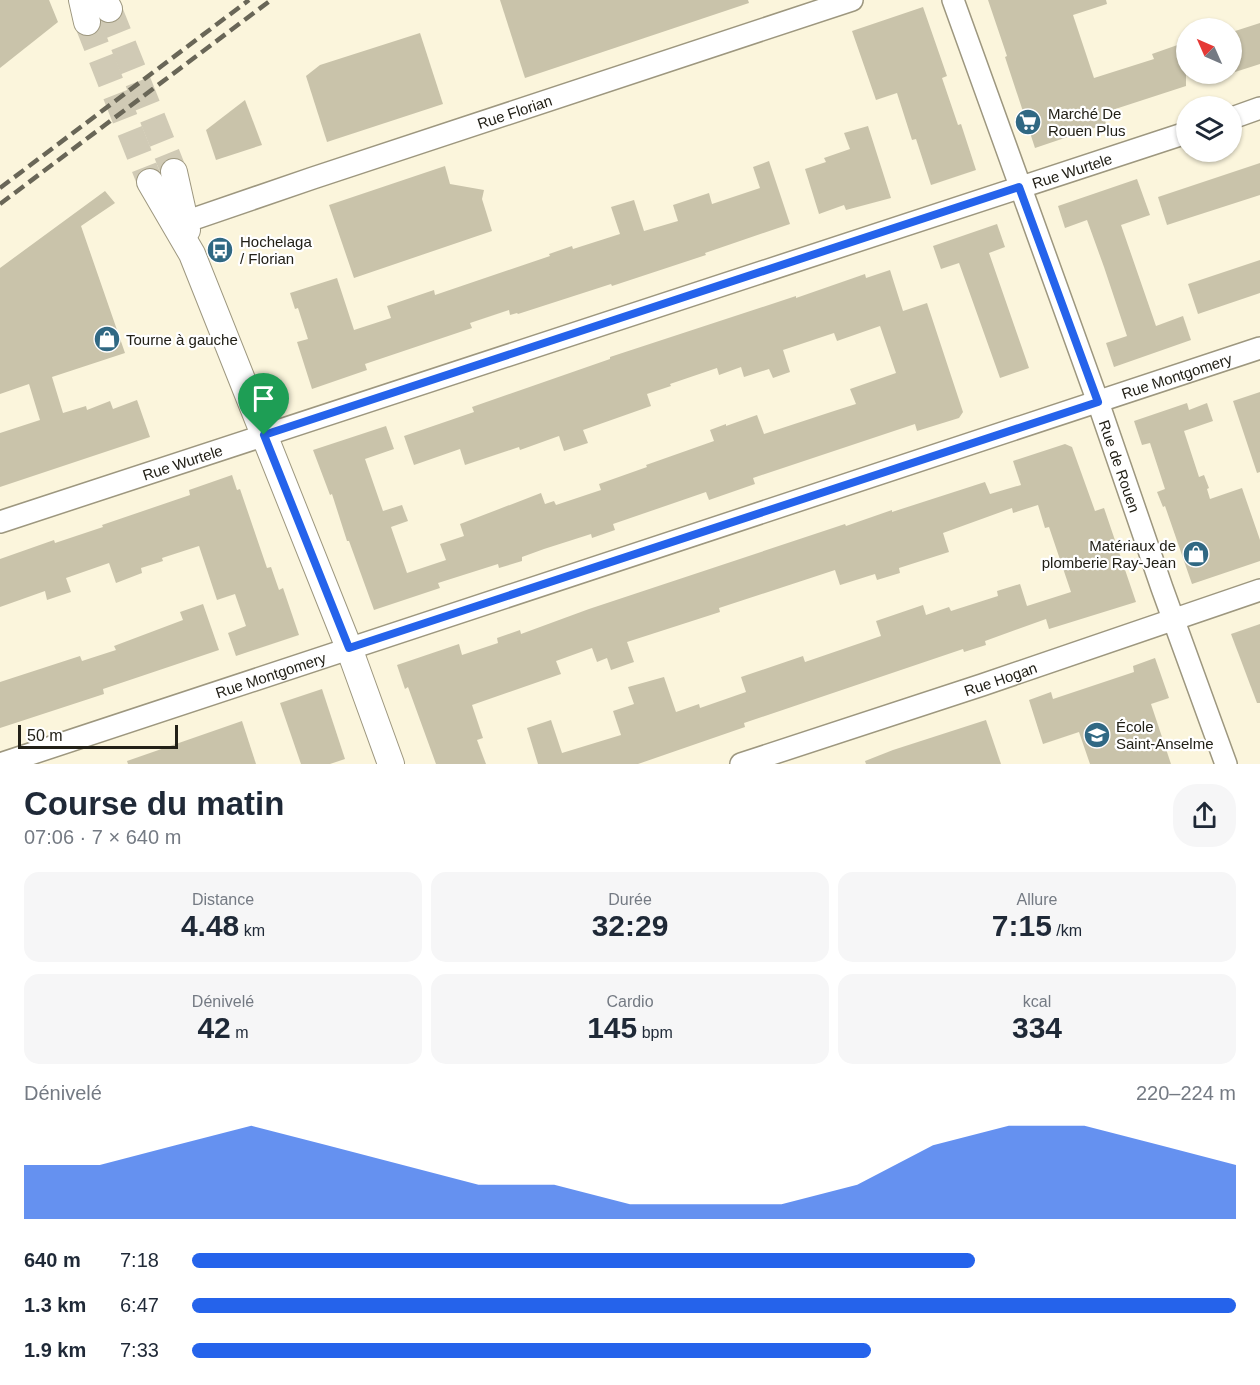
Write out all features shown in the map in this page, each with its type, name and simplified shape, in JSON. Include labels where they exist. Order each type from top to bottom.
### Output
[{"type":"street","name":"Rue Florian","points":[[180,223],[852,0]]},
{"type":"street","name":"Rue de Rouen","points":[[953,0],[1226,764]]},
{"type":"street","points":[[1242,114],[1260,108]]},
{"type":"street","name":"Rue Wurtele","points":[[0,522],[1176,135]]},
{"type":"street","points":[[174,172],[180,223],[349,648],[391,764]]},
{"type":"street","points":[[150,182],[180,223]]},
{"type":"street","name":"Rue Montgomery","points":[[0,764],[1260,348]]},
{"type":"street","name":"Rue Hogan","points":[[741,764],[971,689],[1260,590]]},
{"type":"building","points":[[0,0],[49,0],[58,22],[0,68]]},
{"type":"building","points":[[500,0],[748,0],[749,3],[525,78]]},
{"type":"building","points":[[988,0],[1106,0],[1107,4],[1073,15],[1094,78],[1154,59],[1152,54],[1176,46],[1176,84],[1186,84],[1186,86],[1103,113],[1106,124],[1035,148],[1005,57],[1007,56]]},
{"type":"building","points":[[923,7],[947,76],[942,78],[958,125],[961,124],[976,170],[931,185],[916,139],[912,140],[897,93],[876,100],[852,31]]},
{"type":"building","points":[[1260,23],[1260,64],[1242,70],[1242,29]]},
{"type":"building","points":[[420,33],[443,104],[327,142],[306,76],[320,65]]},
{"type":"building","points":[[245,100],[262,145],[216,160],[206,130]]},
{"type":"building","points":[[868,126],[891,198],[846,210],[844,205],[819,214],[805,169],[826,162],[824,158],[850,149],[844,133]]},
{"type":"building","points":[[769,161],[790,224],[612,286],[611,284],[518,314],[510,315],[509,310],[470,323],[472,328],[365,364],[367,370],[312,389],[297,342],[308,339],[298,308],[295,309],[290,293],[337,278],[354,330],[391,318],[387,306],[434,290],[435,295],[550,256],[549,254],[572,246],[573,249],[620,234],[611,207],[634,200],[644,231],[678,221],[673,205],[709,193],[712,204],[760,188],[753,167]]},
{"type":"building","points":[[1260,163],[1260,195],[1167,225],[1158,197]]},
{"type":"building","points":[[445,166],[450,184],[484,190],[482,199],[492,231],[354,278],[329,205]]},
{"type":"building","points":[[1137,179],[1150,215],[1121,225],[1156,326],[1183,316],[1191,340],[1114,367],[1106,343],[1127,336],[1104,267],[1087,220],[1065,228],[1058,206]]},
{"type":"building","points":[[105,191],[115,203],[81,226],[125,353],[52,377],[63,413],[86,406],[87,410],[110,401],[113,409],[137,400],[150,437],[0,487],[0,433],[40,420],[29,384],[0,394],[0,268]]},
{"type":"building","points":[[997,224],[1005,247],[989,253],[1029,368],[1000,378],[959,263],[941,269],[933,246]]},
{"type":"building","points":[[1260,260],[1260,293],[1198,314],[1188,284]]},
{"type":"building","points":[[890,270],[903,311],[927,303],[963,412],[959,418],[917,431],[915,424],[753,478],[755,484],[709,500],[706,492],[613,524],[615,530],[592,538],[591,534],[544,549],[522,557],[522,561],[499,568],[498,564],[438,583],[440,588],[374,610],[349,541],[347,541],[332,494],[330,495],[313,450],[386,426],[394,449],[365,459],[383,511],[402,505],[408,521],[391,527],[407,573],[446,560],[440,544],[464,536],[460,524],[541,493],[545,504],[554,501],[556,505],[601,490],[599,484],[714,441],[710,430],[726,424],[726,426],[757,415],[764,434],[856,404],[850,389],[896,373],[880,326],[837,341],[834,333],[783,350],[790,372],[773,378],[769,369],[744,377],[741,367],[719,375],[717,368],[670,384],[671,386],[647,394],[651,406],[583,430],[588,443],[564,451],[559,436],[520,450],[519,447],[465,465],[460,449],[414,465],[404,436],[474,412],[472,407],[610,359],[610,357],[865,274],[866,278]]},
{"type":"building","points":[[1260,392],[1260,472],[1257,473],[1233,401]]},
{"type":"building","points":[[1187,403],[1189,410],[1207,403],[1213,421],[1184,431],[1199,477],[1204,475],[1209,488],[1207,489],[1210,499],[1242,488],[1260,540],[1260,561],[1192,584],[1165,506],[1163,507],[1157,492],[1165,489],[1150,443],[1142,445],[1134,421]]},
{"type":"building","points":[[1065,444],[1072,447],[1095,511],[1104,508],[1136,602],[1049,629],[1046,619],[985,641],[986,645],[964,652],[963,649],[744,723],[745,727],[638,764],[538,764],[527,728],[551,720],[562,753],[621,735],[613,711],[634,704],[628,687],[664,677],[676,712],[699,704],[700,708],[746,692],[741,677],[803,656],[805,662],[881,636],[876,621],[923,605],[926,615],[949,607],[951,611],[998,596],[997,591],[1020,584],[1027,606],[1071,592],[1049,527],[1045,528],[1038,505],[1013,513],[1012,508],[943,533],[949,552],[899,568],[900,573],[877,580],[875,574],[840,585],[835,570],[719,608],[720,612],[627,642],[634,662],[611,670],[607,658],[597,662],[592,648],[556,661],[561,674],[472,705],[483,738],[477,740],[486,764],[436,764],[408,687],[405,689],[397,665],[459,644],[462,655],[498,643],[497,638],[520,630],[521,634],[589,609],[845,524],[846,526],[985,482],[990,494],[1021,485],[1013,461]]},
{"type":"building","points":[[232,475],[237,490],[240,489],[267,568],[271,567],[279,590],[283,588],[299,635],[236,656],[228,633],[246,626],[235,594],[217,600],[199,546],[162,558],[163,561],[141,568],[142,573],[116,583],[109,563],[66,578],[71,592],[47,600],[45,591],[0,607],[0,559],[54,540],[55,543],[103,527],[102,525],[190,495],[189,490]]},
{"type":"building","points":[[203,604],[219,650],[103,689],[104,694],[0,728],[0,682],[80,656],[82,661],[116,650],[114,646],[183,620],[180,612]]},
{"type":"building","points":[[1260,624],[1260,703],[1257,703],[1231,634]]},
{"type":"building","name":"École Saint-Anselme","points":[[1155,658],[1169,698],[1151,704],[1171,764],[1090,764],[1079,732],[1043,744],[1029,700],[1051,692],[1053,699],[1134,672],[1133,666]]},
{"type":"building","points":[[322,689],[345,759],[330,764],[301,764],[280,703]]},
{"type":"building","points":[[986,720],[1001,764],[866,764],[865,761],[893,750]]},
{"type":"building","points":[[242,721],[256,764],[128,764],[127,761]]},
{"type":"tunnel","points":[[109,9],[174,172]]},
{"type":"tunnel","points":[[87,22],[150,182]]},
{"type":"railway","points":[[0,188],[249,0]]},
{"type":"railway","points":[[0,204],[271,0]]},
{"type":"place","name":"Marché De Rouen Plus","points":[[1028,122]]},
{"type":"place","name":"Hochelaga / Florian","points":[[220,250]]},
{"type":"place","name":"Tourne à gauche","points":[[107,339]]},
{"type":"place","name":"Matériaux de plomberie Ray-Jean","points":[[1196,554]]},
{"type":"place","name":"École Saint-Anselme","points":[[1097,735]]},
{"type":"route","points":[[1019,187],[1098,402],[349,648],[264,435],[1019,187]]}]
